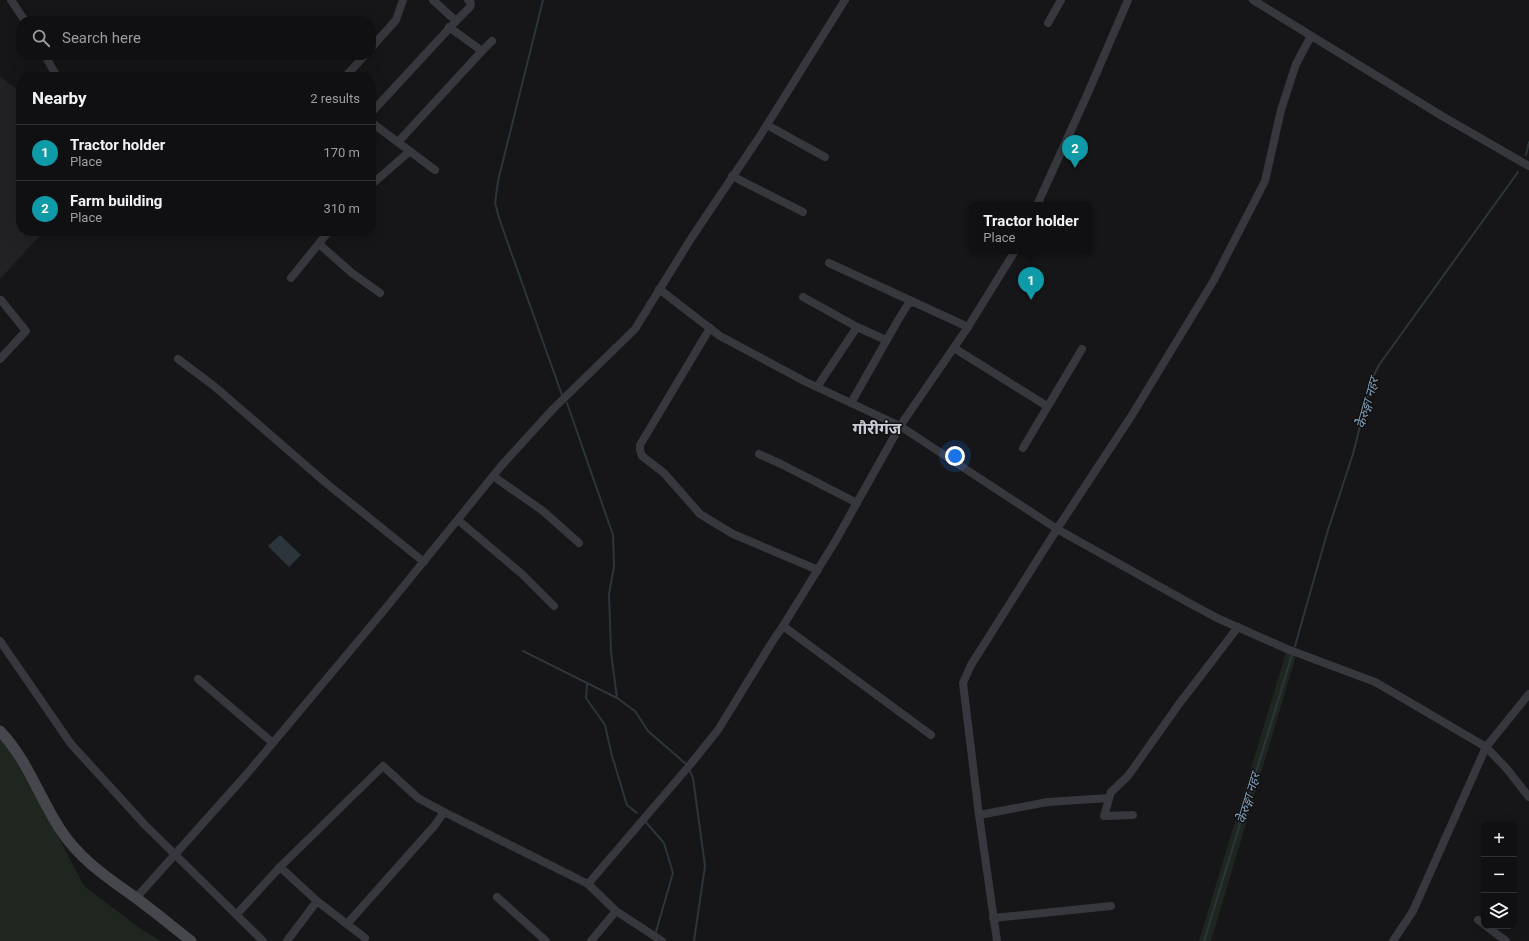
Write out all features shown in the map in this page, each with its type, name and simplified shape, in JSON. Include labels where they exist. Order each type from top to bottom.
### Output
[{"type":"main road","points":[[0,731],[10,742],[28,770],[60,829],[77,851],[104,876],[136,898],[191,941]]},
{"type":"street","points":[[11,0],[22,16]]},
{"type":"street","points":[[376,42],[396,20],[402,0]]},
{"type":"street","points":[[432,0],[456,20]]},
{"type":"street","points":[[376,107],[471,5],[468,0]]},
{"type":"street","points":[[136,898],[176,855],[273,743],[424,562],[493,476],[553,409],[635,329],[692,237],[767,125],[845,0]]},
{"type":"street","points":[[1048,23],[1061,0]]},
{"type":"street","points":[[1038,202],[1128,0]]},
{"type":"street","points":[[1253,0],[1442,116],[1529,166]]},
{"type":"street","points":[[449,27],[482,51]]},
{"type":"street","points":[[997,941],[979,815],[963,683],[971,665],[1155,378],[1214,280],[1265,181],[1281,110],[1296,64],[1311,36]]},
{"type":"street","points":[[398,142],[492,41]]},
{"type":"street","points":[[48,60],[54,72]]},
{"type":"street","points":[[350,72],[361,60]]},
{"type":"street","points":[[767,125],[825,157]]},
{"type":"street","points":[[376,126],[435,170]]},
{"type":"street","points":[[376,181],[410,151]]},
{"type":"street","points":[[732,176],[803,212]]},
{"type":"street","points":[[291,278],[325,236]]},
{"type":"street","points":[[319,244],[352,273],[380,293]]},
{"type":"street","points":[[588,884],[718,730],[774,638],[818,570],[900,426],[968,327],[1013,254]]},
{"type":"street","points":[[829,262],[968,327]]},
{"type":"street","points":[[659,289],[720,336],[817,388],[900,426],[1057,529],[1191,604],[1287,649],[1375,682],[1486,747],[1507,769],[1529,798]]},
{"type":"street","points":[[803,297],[857,328],[886,340]]},
{"type":"street","points":[[0,359],[26,331],[1,300]]},
{"type":"street","points":[[851,403],[908,304],[914,302]]},
{"type":"street","points":[[710,328],[640,445],[642,456],[664,473],[704,516],[733,534],[818,570]]},
{"type":"street","points":[[817,388],[857,328]]},
{"type":"street","points":[[954,348],[1047,406]]},
{"type":"street","points":[[1023,448],[1082,349]]},
{"type":"street","points":[[178,360],[214,386],[326,483],[424,562]]},
{"type":"street","points":[[760,454],[857,503]]},
{"type":"street","points":[[493,476],[543,510],[579,542]]},
{"type":"street","points":[[458,520],[522,574],[554,606]]},
{"type":"street","points":[[783,626],[931,735]]},
{"type":"street","points":[[1133,815],[1104,816],[1111,792],[1128,776],[1179,704],[1238,627]]},
{"type":"street","points":[[0,641],[71,744],[146,825],[263,941]]},
{"type":"street","points":[[198,679],[273,743]]},
{"type":"street","points":[[1393,941],[1412,911],[1486,747],[1529,694]]},
{"type":"street","points":[[237,914],[280,867],[383,766],[418,798],[588,884],[616,911],[662,941]]},
{"type":"street","points":[[979,815],[1048,802],[1109,798]]},
{"type":"street","points":[[348,924],[435,825],[444,812]]},
{"type":"street","points":[[280,867],[317,901],[365,938]]},
{"type":"street","points":[[497,897],[546,941]]},
{"type":"street","points":[[287,941],[317,901]]},
{"type":"street","points":[[993,918],[1111,906]]},
{"type":"street","points":[[591,941],[616,911]]},
{"type":"street","points":[[1491,929],[1506,941]]},
{"type":"shaded area","points":[[0,76],[16,89],[16,236],[39,236],[0,279]]},
{"type":"shaded area","points":[[280,535],[301,555],[289,567],[268,546]]},
{"type":"shaded area","points":[[1287,649],[1297,652],[1211,941],[1199,941]]},
{"type":"shaded area","points":[[0,739],[7,746],[41,804],[84,886],[141,929],[161,941],[0,941]]},
{"type":"waterway","points":[[543,0],[498,181],[495,203],[500,221],[562,395]]},
{"type":"waterway","points":[[1526,155],[1529,142]]},
{"type":"waterway","name":"केेरुङ्गा नहर","points":[[1295,646],[1328,530],[1353,454],[1372,379],[1379,365],[1518,172]]},
{"type":"waterway","points":[[567,403],[613,535],[614,567],[609,594],[611,652],[617,698]]},
{"type":"waterway","points":[[523,651],[617,698],[635,711],[648,731],[687,765]]},
{"type":"waterway","name":"केेरुङ्गा नहर","points":[[1204,941],[1292,655]]},
{"type":"waterway","points":[[587,684],[586,698],[605,725],[612,756],[627,805],[637,813]]},
{"type":"waterway","points":[[689,769],[693,778],[705,866],[694,941]]},
{"type":"waterway","points":[[644,820],[664,843],[673,873],[655,935]]},
{"type":"place","name":"Farm building","points":[[1075,168]]},
{"type":"place","name":"Tractor holder","points":[[1031,300]]},
{"type":"district","name":"गौरीगंज","points":[[877,428]]}]
